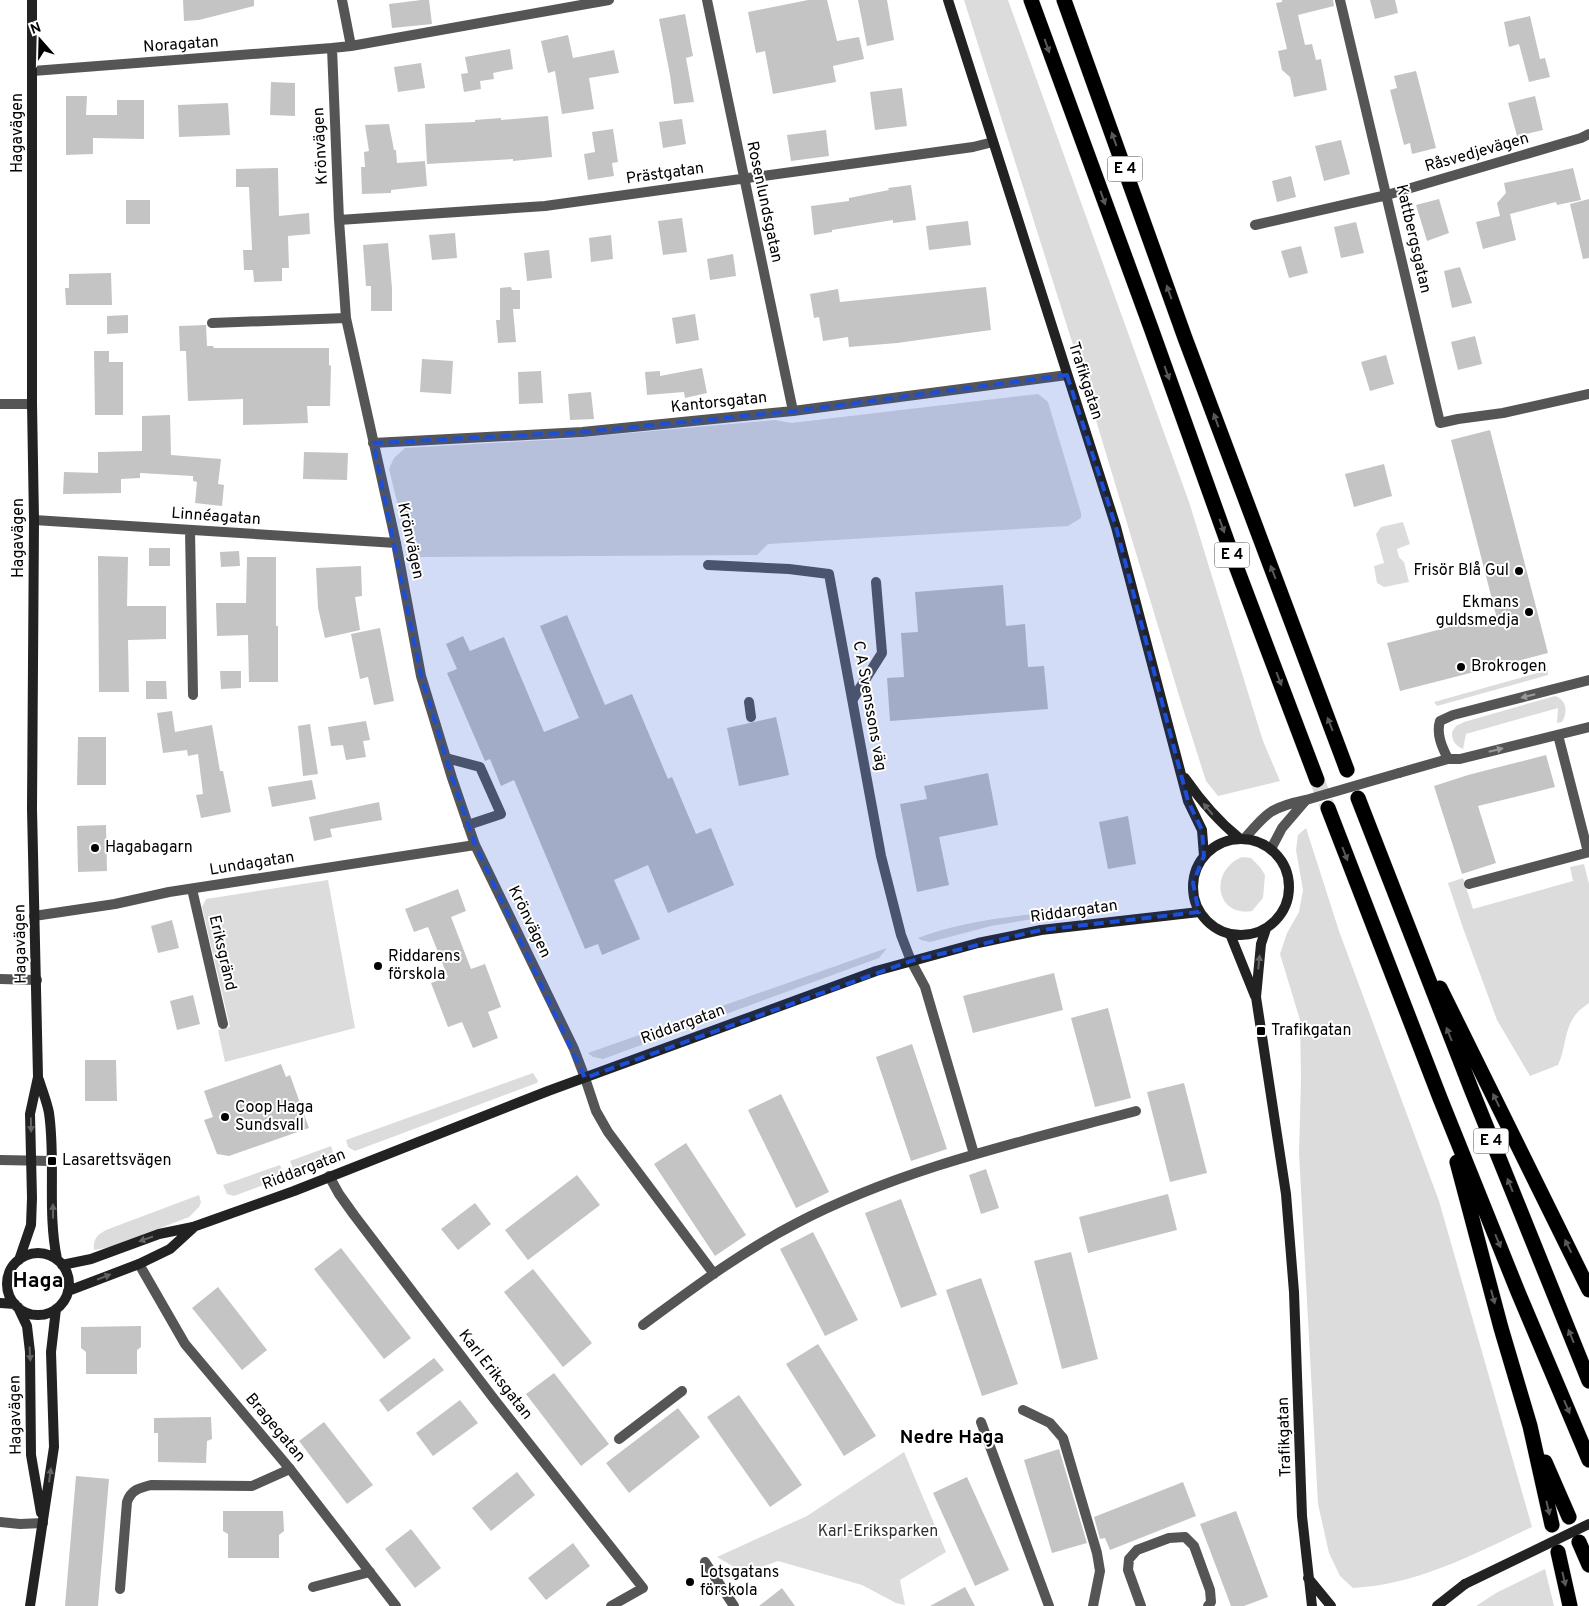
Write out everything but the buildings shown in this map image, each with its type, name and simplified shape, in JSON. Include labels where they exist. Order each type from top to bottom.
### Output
[{"type":"highway","name":"E 4","points":[[1031,0],[1236,566],[1317,780]]},
{"type":"highway","name":"E 4","points":[[1064,0],[1185,338],[1347,770]]},
{"type":"highway","name":"E 4","points":[[1358,798],[1396,899],[1589,1381]]},
{"type":"highway","name":"E 4","points":[[1328,808],[1440,1098],[1518,1292],[1589,1460]]},
{"type":"highway","name":"E 4","points":[[1396,899],[1589,1290]]},
{"type":"highway","name":"E 4","points":[[1440,1098],[1530,1426],[1568,1517]]},
{"type":"highway","points":[[1530,1426],[1552,1525]]},
{"type":"highway","points":[[1579,1542],[1589,1565]]},
{"type":"highway","points":[[1558,1552],[1570,1606]]},
{"type":"street","name":"Hagavägen","points":[[19,1260],[31,1225],[30,1114],[38,1076],[34,916],[35,875],[32,810],[34,520],[32,404],[32,0]]},
{"type":"street","points":[[342,0],[352,46]]},
{"type":"street","points":[[332,48],[609,0]]},
{"type":"street","name":"Rosenlundsgatan","points":[[707,0],[793,411]]},
{"type":"street","name":"Trafikgatan","points":[[948,0],[1116,527],[1188,801],[1202,830],[1204,856]]},
{"type":"street","name":"Kattbergsgatan","points":[[1340,0],[1388,195],[1440,423],[1503,413],[1589,394]]},
{"type":"street","name":"Noragatan","points":[[33,71],[332,48]]},
{"type":"street","name":"Krönvägen","points":[[332,48],[339,220],[346,318],[396,543],[421,676],[446,758],[475,844],[574,1049],[596,1111],[608,1132],[714,1274]]},
{"type":"street","name":"Råsvedjevägen","points":[[1256,225],[1388,195],[1589,134]]},
{"type":"street","name":"Prästgatan","points":[[339,220],[545,206],[973,147],[993,142]]},
{"type":"street","points":[[212,323],[346,318]]},
{"type":"street","name":"Kantorsgatan","points":[[373,443],[582,432],[793,411],[1067,375]]},
{"type":"street","points":[[0,404],[32,404]]},
{"type":"street","name":"Linnéagatan","points":[[34,520],[396,543]]},
{"type":"street","points":[[190,530],[193,694]]},
{"type":"street","name":"C A Svenssons väg","points":[[708,565],[789,569],[829,574],[881,856],[901,935],[911,961],[925,987],[974,1154]]},
{"type":"street","points":[[853,699],[882,654],[876,582]]},
{"type":"street","points":[[1448,758],[1443,749],[1438,729],[1440,721],[1453,715],[1589,680]]},
{"type":"street","points":[[749,702],[751,717]]},
{"type":"street","points":[[1242,838],[1274,809],[1286,804],[1306,800],[1448,758],[1460,759],[1589,727]]},
{"type":"street","points":[[1469,884],[1589,852],[1558,735]]},
{"type":"street","points":[[446,758],[480,767],[501,814],[468,825]]},
{"type":"street","name":"Trafikgatan","points":[[1182,775],[1211,812],[1242,838]]},
{"type":"street","points":[[1271,849],[1282,828],[1306,800]]},
{"type":"street","points":[[1242,838],[1255,840],[1271,849],[1278,855],[1285,867],[1289,881],[1289,895],[1285,908],[1277,920],[1266,929],[1240,936],[1212,926],[1199,912],[1194,898],[1193,883],[1196,869],[1204,856],[1215,846],[1228,840],[1242,838]]},
{"type":"street","name":"Lundagatan","points":[[34,916],[475,844]]},
{"type":"street","name":"Eriksgränd","points":[[192,889],[223,1024]]},
{"type":"street","name":"Riddargatan","points":[[59,1262],[91,1258],[159,1234],[194,1228],[585,1078],[876,971],[978,943],[1041,930],[1199,912]]},
{"type":"street","name":"Trafikgatan","points":[[1256,997],[1261,944],[1266,929]]},
{"type":"street","name":"Trafikgatan","points":[[1230,934],[1256,997],[1286,1194],[1294,1292],[1302,1516],[1312,1606]]},
{"type":"street","points":[[0,979],[37,980]]},
{"type":"street","name":"Hagavägen","points":[[38,1076],[49,1112],[52,1161],[52,1239],[59,1262]]},
{"type":"street","points":[[643,1325],[714,1274],[763,1242],[795,1224],[848,1199],[902,1176],[974,1154],[1136,1111]]},
{"type":"street","points":[[0,1160],[52,1161]]},
{"type":"street","name":"Karl Eriksgatan","points":[[329,1176],[354,1215],[483,1384],[643,1588],[611,1606]]},
{"type":"street","name":"Riddargatan","points":[[68,1290],[139,1264],[170,1249],[194,1228]]},
{"type":"street","points":[[0,1303],[17,1306],[37,1315],[49,1313],[56,1309],[64,1301],[69,1279],[59,1262],[44,1254],[37,1253],[24,1256],[19,1260],[11,1270],[8,1286],[17,1306]]},
{"type":"street","name":"Bragegatan","points":[[139,1264],[185,1344],[290,1468],[396,1606]]},
{"type":"street","points":[[0,1274],[11,1270]]},
{"type":"street","name":"Hagavägen","points":[[17,1306],[27,1326],[30,1352],[31,1454],[43,1523]]},
{"type":"street","name":"Hagavägen","points":[[30,1606],[54,1447],[52,1352],[56,1309]]},
{"type":"street","points":[[619,1439],[682,1391]]},
{"type":"street","points":[[1023,1410],[1050,1423],[1063,1438],[1097,1553],[1100,1572],[1093,1606]]},
{"type":"street","points":[[981,1422],[1049,1606]]},
{"type":"street","points":[[120,1589],[127,1502],[130,1494],[141,1487],[150,1485],[252,1486],[290,1468]]},
{"type":"street","points":[[0,1522],[20,1524],[43,1523]]},
{"type":"street","points":[[1437,1606],[1465,1584],[1589,1524]]},
{"type":"street","points":[[1141,1606],[1128,1570],[1129,1559],[1137,1550],[1169,1538],[1185,1538],[1194,1546],[1210,1590],[1211,1602],[1208,1606]]},
{"type":"street","points":[[705,1562],[734,1606]]},
{"type":"street","points":[[312,1587],[370,1572]]},
{"type":"street","points":[[1308,1578],[1332,1606]]},
{"type":"highlighted area","points":[[1067,375],[1116,527],[1188,801],[1202,830],[1204,856],[1193,883],[1199,912],[1041,930],[911,961],[585,1078],[475,845],[452,778],[421,676],[373,443],[582,432],[793,411]]},
{"type":"green space","points":[[964,0],[1008,0],[1189,502],[1263,741],[1280,781],[1218,796],[1206,781],[1079,364]]},
{"type":"green space","points":[[1038,394],[1048,402],[1081,513],[1081,518],[1068,526],[768,544],[757,555],[418,557],[409,550],[389,469],[394,458],[405,448],[564,439],[775,420],[791,423]]},
{"type":"green space","points":[[1403,522],[1410,544],[1397,549],[1399,557],[1404,562],[1409,582],[1384,587],[1377,583],[1374,566],[1384,563],[1376,534],[1381,527]]},
{"type":"green space","points":[[1548,670],[1548,675],[1437,706],[1434,702]]},
{"type":"green space","points":[[1555,696],[1562,700],[1566,710],[1562,722],[1557,723],[1558,708],[1466,734],[1463,749],[1453,740],[1452,732],[1456,726],[1464,722]]},
{"type":"green space","points":[[1306,828],[1339,931],[1439,1201],[1532,1527],[1467,1557],[1422,1574],[1377,1586],[1353,1588],[1340,1576],[1329,1553],[1318,1504],[1299,1153],[1300,1020],[1280,954],[1287,933],[1299,912],[1303,890],[1296,850],[1298,835]]},
{"type":"green space","points":[[1242,857],[1251,858],[1265,875],[1263,898],[1252,911],[1240,911],[1230,907],[1224,900],[1221,891],[1221,881],[1224,872],[1231,863]]},
{"type":"green space","points":[[1584,864],[1589,884],[1589,1003],[1578,1012],[1567,1031],[1563,1052],[1558,1065],[1530,1076],[1497,1020],[1448,883],[1463,878],[1473,909],[1573,881],[1570,867]]},
{"type":"green space","points":[[328,880],[355,1028],[225,1062],[218,1030],[230,1027],[202,907],[206,899]]},
{"type":"green space","points":[[1086,908],[1086,910],[991,926],[930,942],[918,938],[938,931],[980,922]]},
{"type":"green space","points":[[887,948],[879,958],[603,1059],[593,1057],[588,1053]]},
{"type":"green space","points":[[533,1073],[538,1081],[537,1083],[355,1151],[348,1147],[346,1140]]},
{"type":"green space","points":[[331,1146],[334,1156],[330,1160],[295,1173],[290,1161]]},
{"type":"green space","points":[[280,1165],[285,1177],[234,1196],[227,1194],[223,1185]]},
{"type":"green space","points":[[199,1195],[201,1202],[199,1207],[189,1217],[111,1247],[94,1250],[96,1238],[106,1230]]},
{"type":"green space","name":"Karl-Eriksparken","points":[[904,1452],[946,1552],[900,1580],[905,1605],[896,1603],[862,1585],[778,1561],[744,1573],[717,1557],[807,1516]]},
{"type":"green space","points":[[1545,1569],[1554,1606],[1476,1606],[1496,1593]]},
{"type":"tunnel","points":[[1317,780],[1328,808]]},
{"type":"place","name":"Frisör Blå Gul","points":[[1519,571]]},
{"type":"place","name":"Ekmans guldsmedja","points":[[1529,612]]},
{"type":"place","name":"Brokrogen","points":[[1461,667]]},
{"type":"place","name":"Hagabagarn","points":[[95,848]]},
{"type":"place","name":"Riddarens förskola","points":[[378,966]]},
{"type":"place","name":"Trafikgatan","points":[[1261,1031]]},
{"type":"place","name":"Coop Haga Sundsvall","points":[[225,1117]]},
{"type":"place","name":"Lasarettsvägen","points":[[52,1161]]},
{"type":"place","name":"Lotsgatans förskola","points":[[690,1582]]},
{"type":"district","name":"Haga","points":[[38,1281]]},
{"type":"district","name":"Nedre Haga","points":[[952,1438]]}]
